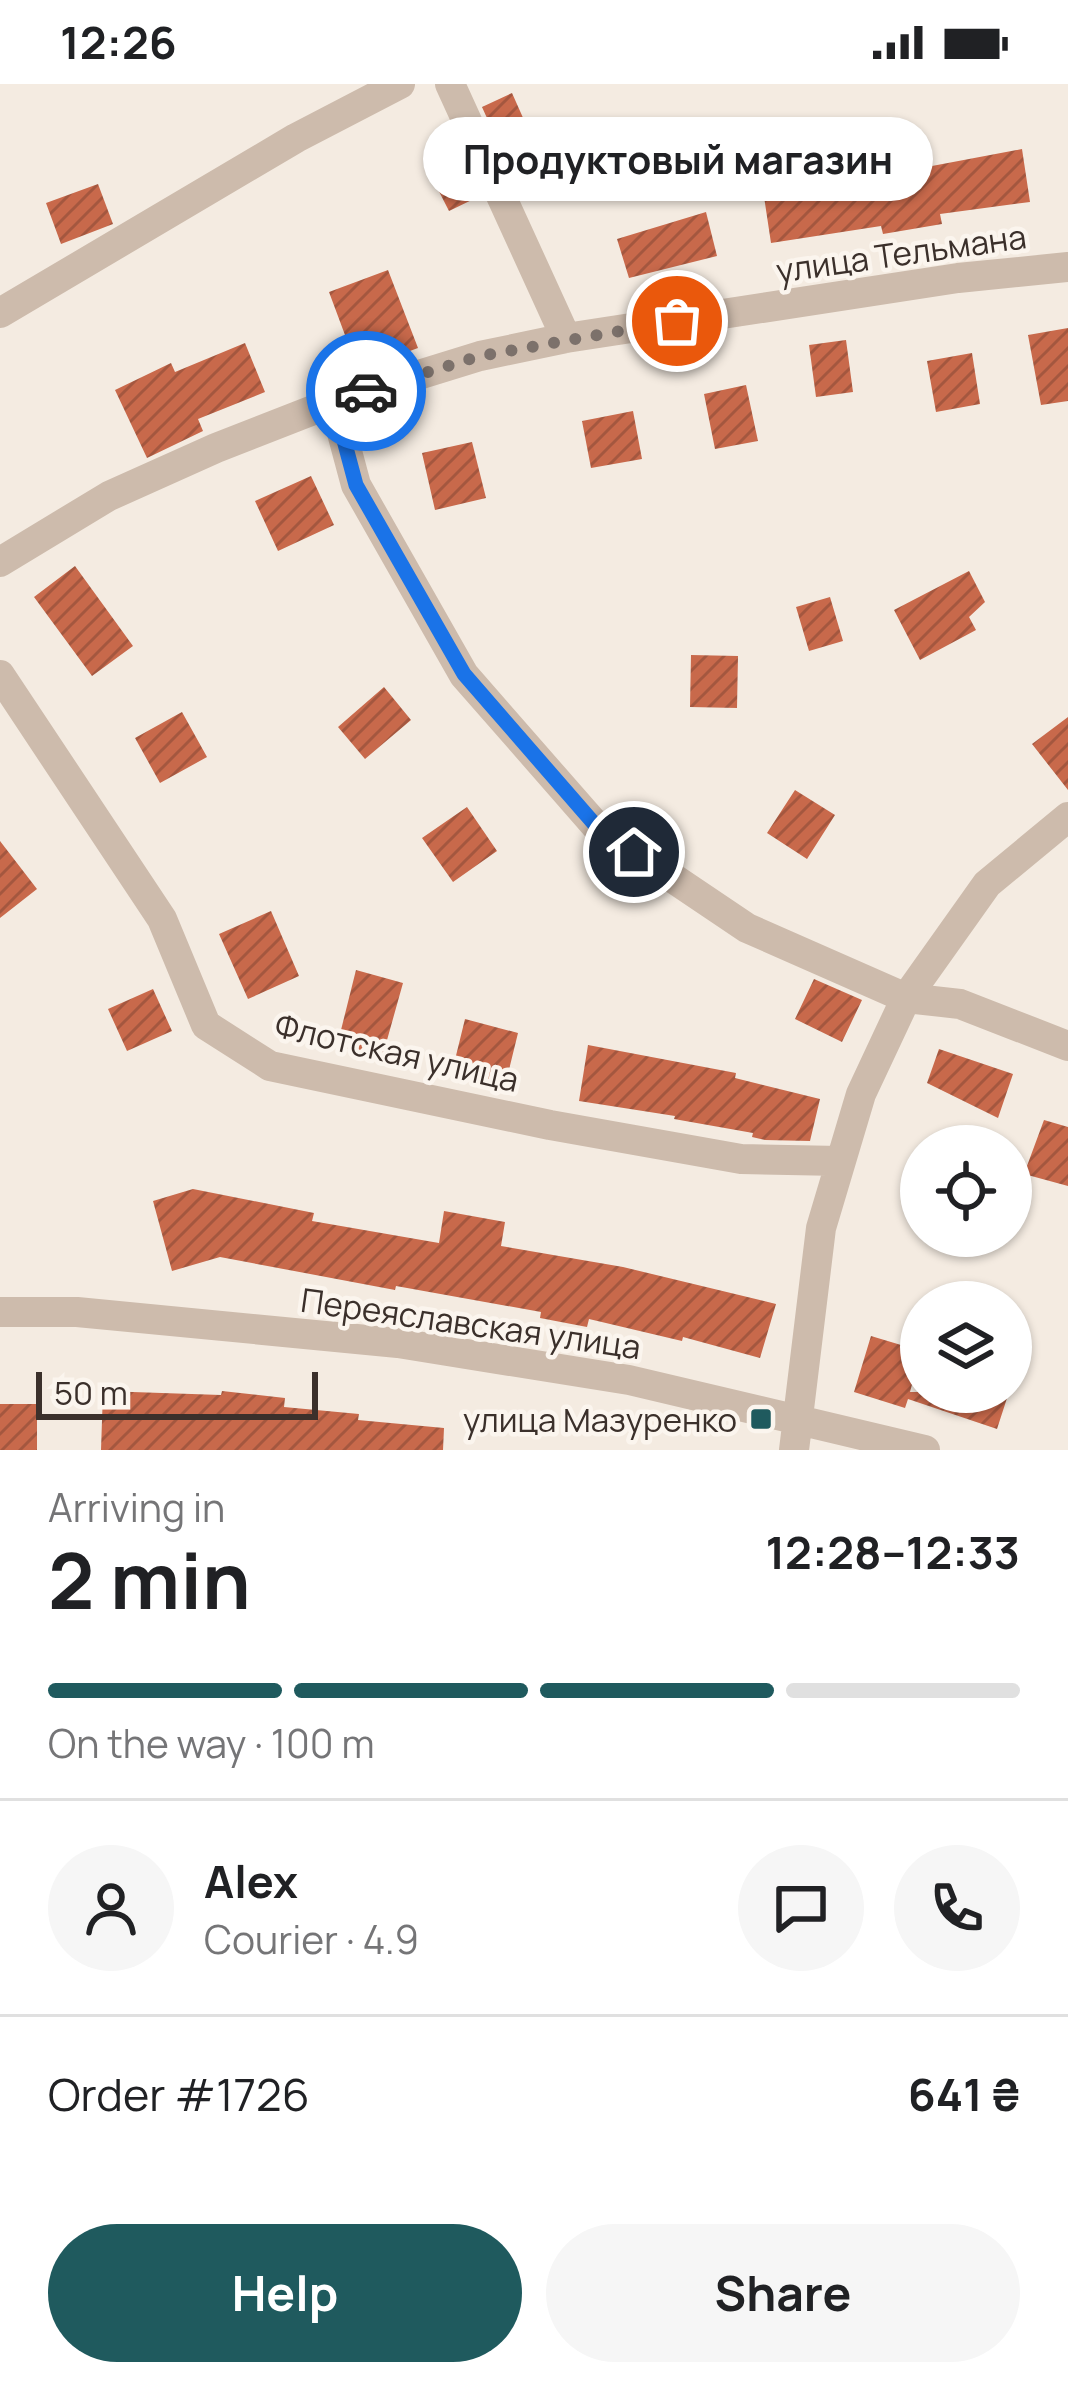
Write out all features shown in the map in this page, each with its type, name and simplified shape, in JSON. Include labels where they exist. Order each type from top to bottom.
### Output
[{"type":"street","points":[[0,314],[296,138],[400,84]]},
{"type":"street","points":[[450,84],[566,338]]},
{"type":"street","name":"улица Тельмана","points":[[2,557],[109,496],[216,448],[334,403],[480,356],[566,338],[958,278],[1068,267]]},
{"type":"street","points":[[334,403],[356,485],[464,674],[597,827],[747,928],[906,998],[960,1004],[1068,1046]]},
{"type":"street","name":"Флотская улица","points":[[0,675],[162,919],[206,1025],[270,1066],[550,1125],[741,1159],[840,1161]]},
{"type":"street","points":[[795,1434],[821,1228],[861,1094],[906,998],[987,884],[1068,817]]},
{"type":"street","name":"Переяславская улица","points":[[0,1312],[77,1312],[398,1343],[629,1380],[795,1434],[925,1450]]},
{"type":"building","points":[[512,93],[544,165],[514,178],[482,107]]},
{"type":"building","points":[[457,146],[480,196],[449,211],[424,162]]},
{"type":"building","points":[[1022,149],[1030,202],[940,214],[942,224],[883,234],[881,226],[771,243],[763,190],[826,181],[826,186]]},
{"type":"building","points":[[98,184],[113,224],[61,244],[46,203]]},
{"type":"building","points":[[706,212],[717,256],[629,278],[617,239]]},
{"type":"building","points":[[388,270],[418,348],[358,370],[329,292]]},
{"type":"building","points":[[1068,328],[1068,401],[1041,405],[1028,335]]},
{"type":"building","points":[[846,340],[853,392],[816,397],[809,345]]},
{"type":"building","points":[[245,343],[265,392],[198,419],[203,431],[147,458],[115,390],[171,363],[175,372]]},
{"type":"building","points":[[972,353],[980,404],[936,412],[927,361]]},
{"type":"building","points":[[746,385],[758,441],[715,449],[704,394]]},
{"type":"building","points":[[633,411],[642,459],[591,468],[582,421]]},
{"type":"building","points":[[472,442],[486,498],[435,510],[422,453]]},
{"type":"building","points":[[311,476],[334,525],[278,551],[255,501]]},
{"type":"building","points":[[75,566],[133,646],[92,676],[34,597]]},
{"type":"building","points":[[969,571],[985,602],[969,617],[976,630],[920,660],[894,610]]},
{"type":"building","points":[[830,597],[843,641],[809,651],[796,607]]},
{"type":"building","points":[[691,655],[738,656],[737,708],[690,707]]},
{"type":"building","points":[[384,687],[411,720],[365,759],[338,727]]},
{"type":"building","points":[[182,712],[207,757],[160,783],[135,738]]},
{"type":"building","points":[[1068,717],[1068,790],[1032,744]]},
{"type":"building","points":[[795,790],[835,815],[807,859],[767,833]]},
{"type":"building","points":[[467,807],[497,851],[453,882],[422,838]]},
{"type":"building","points":[[0,841],[37,889],[0,918]]},
{"type":"building","points":[[271,911],[299,976],[248,999],[219,934]]},
{"type":"building","points":[[356,970],[403,983],[382,1058],[337,1046]]},
{"type":"building","points":[[814,979],[862,1000],[842,1042],[795,1019]]},
{"type":"building","points":[[153,989],[172,1031],[127,1051],[108,1009]]},
{"type":"building","points":[[465,1019],[518,1033],[504,1090],[451,1076]]},
{"type":"building","points":[[588,1045],[736,1073],[735,1078],[820,1099],[810,1141],[765,1140],[752,1137],[753,1133],[675,1116],[579,1101]]},
{"type":"building","points":[[939,1049],[1013,1074],[998,1118],[927,1083]]},
{"type":"building","points":[[1044,1120],[1068,1127],[1068,1186],[1032,1176],[1032,1152]]},
{"type":"building","points":[[193,1189],[314,1213],[312,1221],[439,1243],[444,1211],[505,1222],[501,1246],[623,1267],[776,1304],[760,1358],[589,1319],[587,1327],[540,1318],[541,1312],[220,1257],[172,1271],[153,1201]]},
{"type":"building","points":[[871,1336],[900,1345],[900,1406],[854,1392]]},
{"type":"building","points":[[103,1391],[221,1395],[222,1391],[285,1398],[284,1407],[444,1428],[443,1450],[101,1450]]},
{"type":"building","points":[[0,1404],[37,1404],[37,1450],[0,1450]]},
{"type":"building","points":[[950,1413],[1002,1413],[997,1429]]},
{"type":"way so far","points":[[366,391],[480,356],[677,321]]},
{"type":"place","name":"Продуктовый магазин","points":[[677,321]]},
{"type":"place","name":"улица Мазуренко","points":[[761,1419]]},
{"type":"route","points":[[366,391],[334,403],[356,485],[464,674],[597,827],[634,852]]}]
